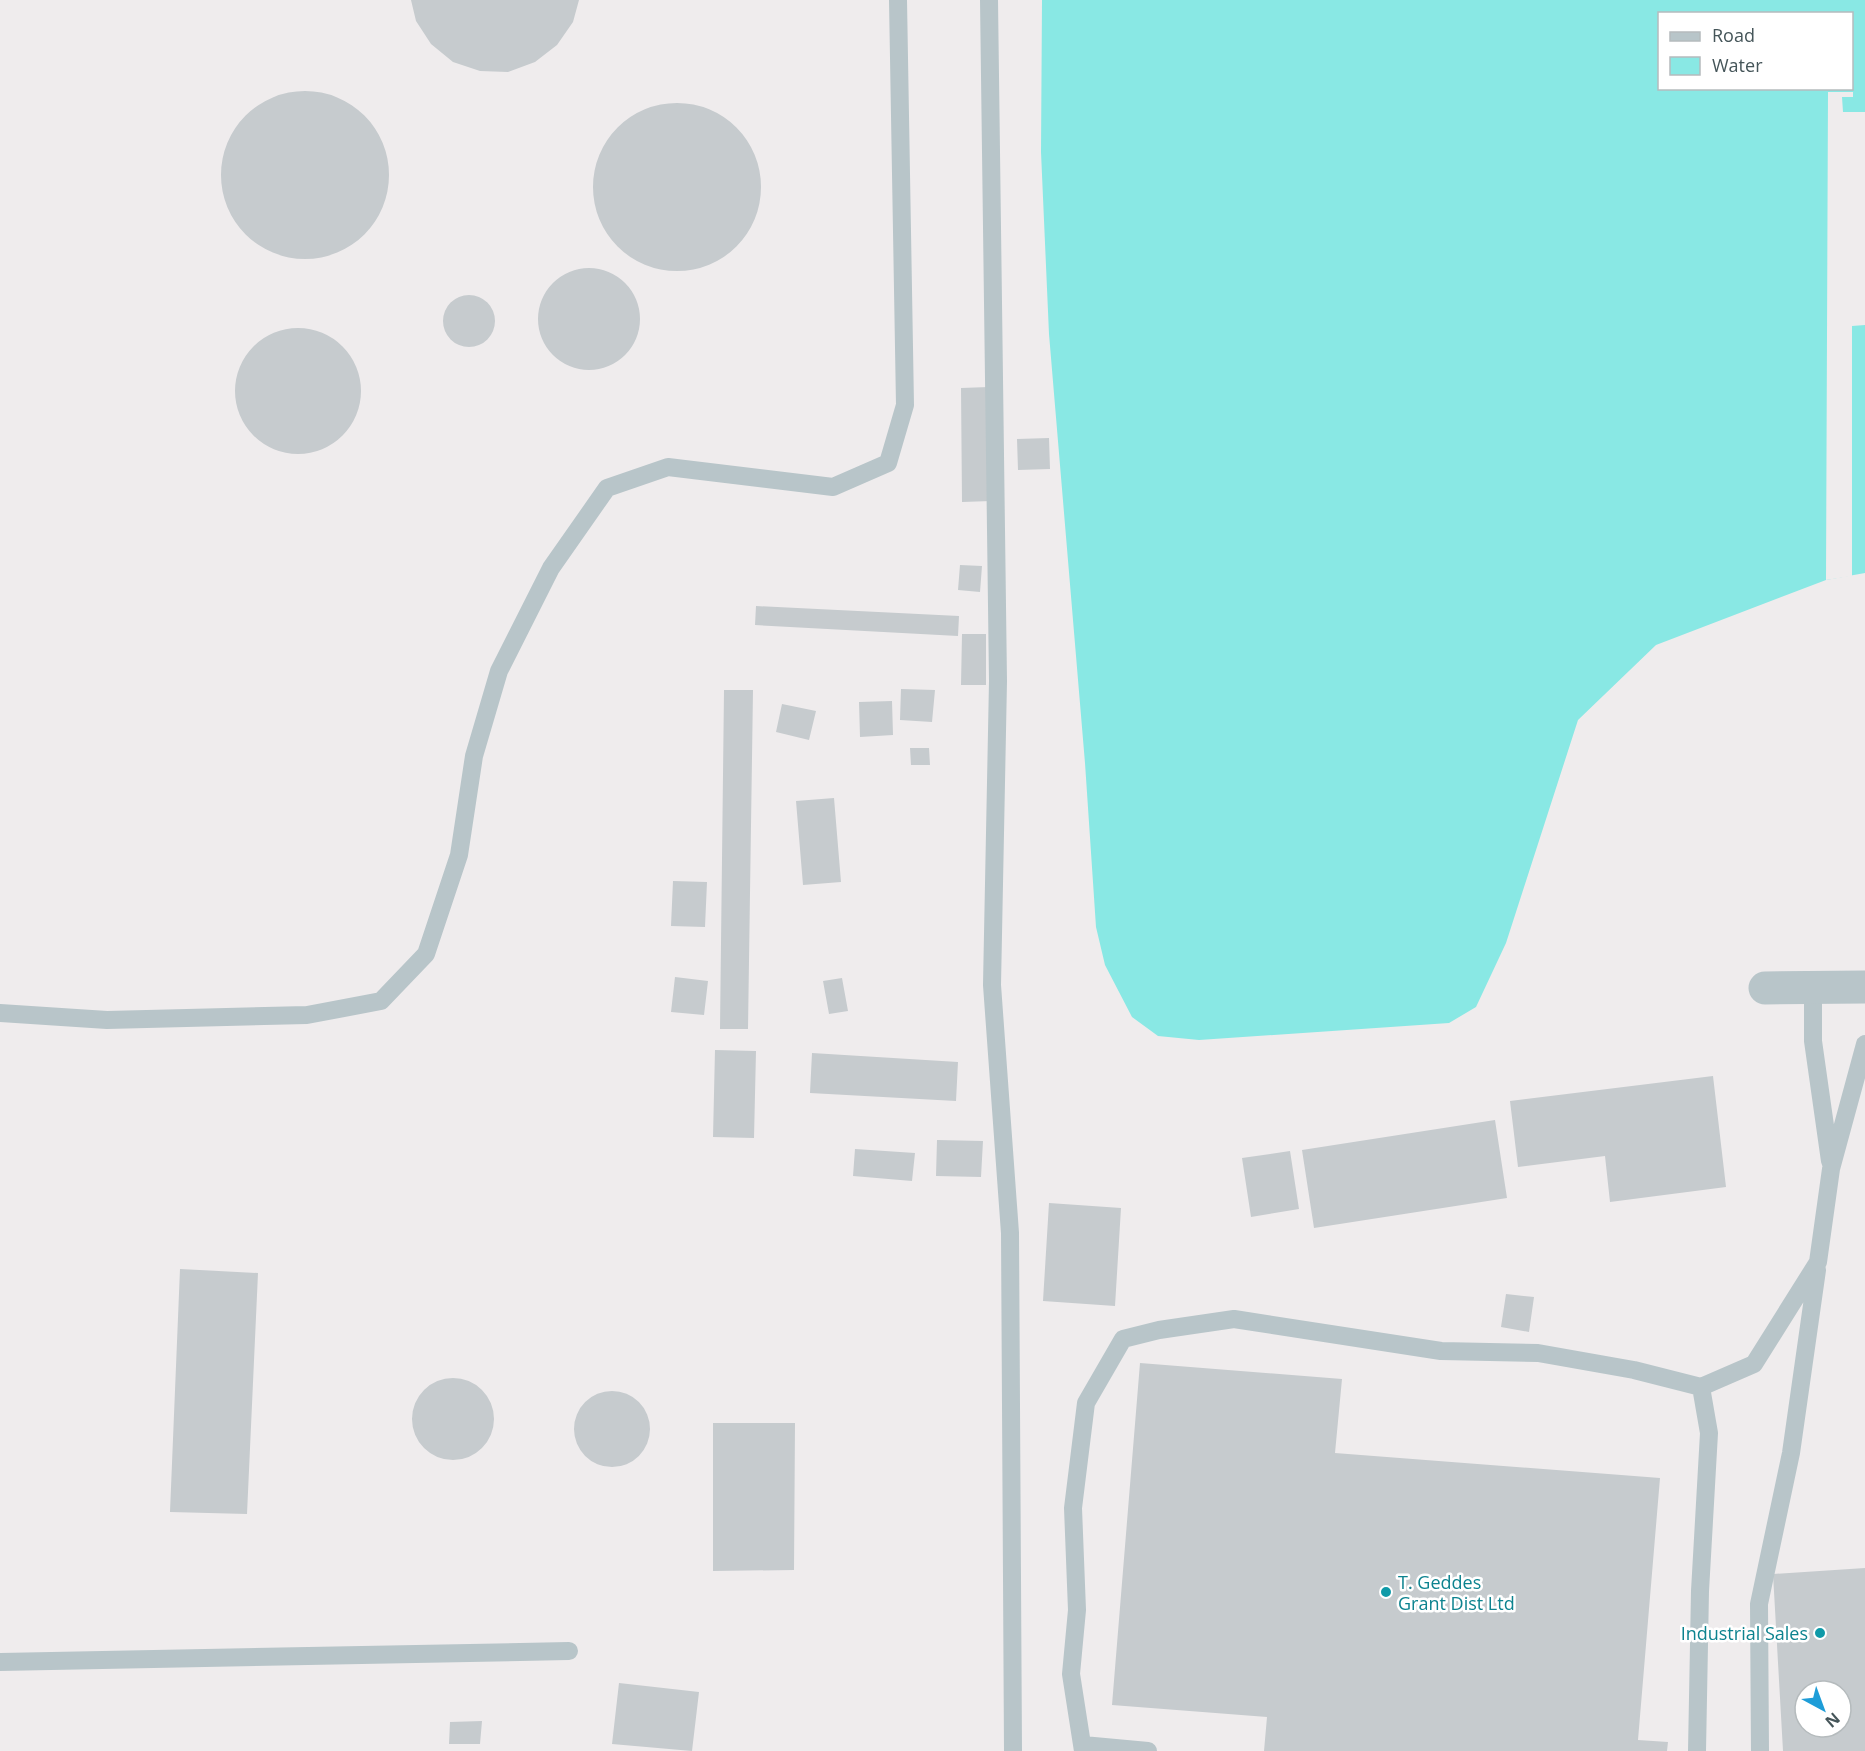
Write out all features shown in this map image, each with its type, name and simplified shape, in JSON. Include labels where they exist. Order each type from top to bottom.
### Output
[{"type":"street","points":[[1765,988],[1865,987]]},
{"type":"lane","points":[[0,1013],[107,1020],[307,1015],[381,1001],[426,954],[459,855],[474,756],[500,671],[551,568],[607,488],[668,467],[833,487],[888,463],[905,405],[898,0]]},
{"type":"lane","points":[[989,0],[998,681],[992,985],[1010,1233],[1012,1751]]},
{"type":"lane","points":[[1813,988],[1813,1041],[1831,1168]]},
{"type":"lane","points":[[1760,1751],[1759,1604],[1791,1453],[1831,1168],[1865,1044]]},
{"type":"lane","points":[[1148,1751],[1083,1748],[1071,1674],[1077,1610],[1073,1508],[1086,1403],[1124,1339],[1159,1330],[1234,1319],[1441,1350],[1538,1353],[1634,1370],[1701,1387],[1754,1364],[1818,1262]]},
{"type":"lane","points":[[1697,1751],[1700,1592],[1709,1433],[1701,1387]]},
{"type":"lane","points":[[0,1662],[568,1651]]},
{"type":"water","points":[[1042,0],[1865,0],[1865,573],[1826,580],[1656,645],[1578,720],[1506,943],[1476,1007],[1449,1023],[1199,1040],[1158,1036],[1132,1017],[1105,965],[1096,927],[1085,763],[1049,334],[1041,152]]},
{"type":"pier","points":[[1828,92],[1853,92],[1853,97],[1842,97],[1843,112],[1865,112],[1865,325],[1852,326],[1852,576],[1826,580]]},
{"type":"building","points":[[411,0],[579,0],[573,22],[557,45],[535,62],[508,72],[480,71],[453,62],[431,44],[416,21]]},
{"type":"building","points":[[305,91],[337,98],[351,105],[364,116],[375,129],[382,143],[389,175],[382,207],[375,221],[364,234],[351,245],[337,252],[305,259],[273,252],[259,245],[246,234],[235,221],[228,207],[221,175],[228,143],[235,129],[246,116],[259,105],[273,98]]},
{"type":"building","points":[[677,103],[709,110],[723,117],[736,128],[747,141],[754,155],[761,187],[754,219],[747,233],[736,246],[723,257],[709,264],[677,271],[645,264],[631,257],[618,246],[607,233],[600,219],[593,187],[600,155],[607,141],[618,128],[631,117],[645,110]]},
{"type":"building","points":[[589,268],[618,276],[632,290],[640,319],[632,348],[618,362],[589,370],[560,362],[546,348],[538,319],[546,290],[560,276]]},
{"type":"building","points":[[464,295],[474,295],[488,302],[495,321],[488,340],[474,347],[464,347],[454,343],[447,336],[443,326],[443,316],[447,306],[454,299]]},
{"type":"building","points":[[298,328],[322,332],[343,346],[357,367],[361,391],[357,415],[343,436],[322,450],[298,454],[274,450],[253,436],[239,415],[235,391],[239,367],[253,346],[274,332]]},
{"type":"building","points":[[989,387],[991,501],[962,502],[961,388]]},
{"type":"building","points":[[1049,438],[1050,469],[1018,470],[1017,439]]},
{"type":"building","points":[[960,565],[982,566],[980,592],[958,590]]},
{"type":"building","points":[[756,606],[959,616],[958,636],[755,625]]},
{"type":"building","points":[[962,634],[986,634],[986,685],[961,685]]},
{"type":"building","points":[[901,689],[935,690],[932,722],[900,720]]},
{"type":"building","points":[[724,690],[753,690],[748,1029],[720,1029]]},
{"type":"building","points":[[892,701],[893,735],[860,737],[859,702]]},
{"type":"building","points":[[782,704],[816,711],[809,740],[776,732]]},
{"type":"building","points":[[910,748],[929,748],[930,765],[911,765]]},
{"type":"building","points":[[834,798],[841,882],[803,885],[796,801]]},
{"type":"building","points":[[673,881],[707,882],[705,927],[671,926]]},
{"type":"building","points":[[675,977],[708,981],[704,1015],[671,1012]]},
{"type":"building","points":[[842,978],[848,1011],[829,1014],[823,981]]},
{"type":"building","points":[[715,1050],[756,1051],[754,1138],[713,1137]]},
{"type":"building","points":[[812,1053],[958,1062],[956,1101],[810,1093]]},
{"type":"building","points":[[1713,1076],[1726,1187],[1610,1202],[1605,1156],[1518,1167],[1510,1101]]},
{"type":"building","points":[[1495,1120],[1507,1198],[1314,1228],[1302,1150]]},
{"type":"building","points":[[937,1140],[983,1141],[981,1177],[936,1176]]},
{"type":"building","points":[[855,1149],[915,1153],[912,1181],[853,1176]]},
{"type":"building","points":[[1290,1151],[1299,1209],[1251,1217],[1242,1158]]},
{"type":"building","points":[[1049,1203],[1121,1208],[1115,1306],[1043,1301]]},
{"type":"building","points":[[180,1269],[258,1273],[247,1514],[170,1512]]},
{"type":"building","points":[[1506,1294],[1534,1297],[1529,1332],[1501,1327]]},
{"type":"building","name":"T. Geddes Grant Dist Ltd","points":[[1140,1363],[1342,1379],[1335,1453],[1660,1478],[1638,1740],[1668,1742],[1667,1751],[1264,1751],[1267,1717],[1112,1705]]},
{"type":"building","points":[[453,1378],[469,1381],[482,1390],[491,1403],[494,1419],[491,1435],[482,1448],[469,1457],[453,1460],[437,1457],[424,1448],[415,1435],[412,1419],[415,1403],[424,1390],[437,1381]]},
{"type":"building","points":[[612,1391],[626,1394],[639,1402],[647,1415],[650,1429],[647,1443],[639,1456],[626,1464],[612,1467],[598,1464],[585,1456],[577,1443],[574,1429],[577,1415],[585,1402],[598,1394]]},
{"type":"building","points":[[713,1423],[795,1423],[794,1570],[713,1571]]},
{"type":"building","name":"Industrial Sales","points":[[1865,1568],[1865,1751],[1783,1751],[1773,1574]]},
{"type":"building","points":[[619,1683],[699,1692],[692,1751],[612,1744]]},
{"type":"building","points":[[482,1721],[480,1744],[449,1744],[450,1722]]},
{"type":"place","name":"T. Geddes Grant Dist Ltd","points":[[1386,1592]]},
{"type":"place","name":"Industrial Sales","points":[[1820,1633]]}]
